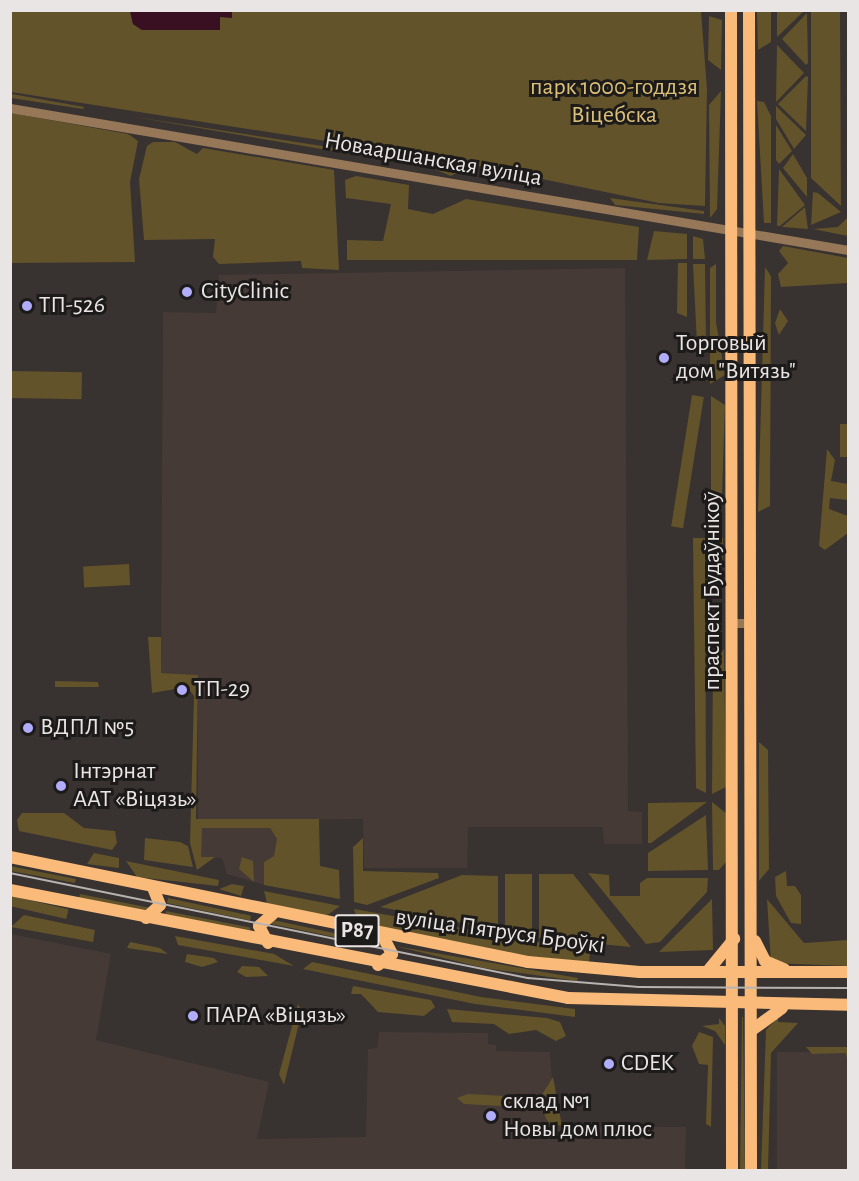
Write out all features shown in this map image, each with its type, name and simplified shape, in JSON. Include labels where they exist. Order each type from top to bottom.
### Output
[{"type":"main road","name":"праспект Будаўнікоў","points":[[731,10],[736,935],[732,1170]]},
{"type":"main road","name":"праспект Будаўнікоў","points":[[749,10],[751,1170]]},
{"type":"main road","name":"вуліца Пятруся Броўкі","points":[[10,857],[383,936],[576,968],[735,973],[849,972]]},
{"type":"main road","points":[[146,918],[159,905],[153,888]]},
{"type":"main road","name":"Р87","points":[[10,890],[378,965],[568,998],[711,1005],[849,1005]]},
{"type":"main road","points":[[268,943],[259,926],[273,914]]},
{"type":"main road","points":[[752,932],[765,961],[794,972]]},
{"type":"main road","points":[[707,972],[730,951],[736,935]]},
{"type":"main road","points":[[378,965],[392,954],[383,936]]},
{"type":"main road","points":[[711,1005],[735,1031]]},
{"type":"main road","points":[[752,1030],[774,1010],[795,1006]]},
{"type":"street","name":"Новааршанская вуліца","points":[[10,108],[849,250]]},
{"type":"street","points":[[733,390],[751,390]]},
{"type":"street","points":[[734,533],[750,533]]},
{"type":"street","points":[[735,623],[751,623]]},
{"type":"street","points":[[735,794],[752,793]]},
{"type":"shaded area","points":[[130,11],[232,11],[232,18],[220,17],[220,30],[142,30],[133,24]]},
{"type":"shaded area","points":[[625,268],[628,811],[642,812],[642,844],[604,844],[603,827],[468,827],[467,868],[364,868],[363,819],[198,821],[198,675],[161,673],[163,312],[216,313],[219,275]]},
{"type":"shaded area","points":[[201,828],[270,828],[277,839],[274,856],[264,862],[264,885],[227,874],[222,858],[201,857]]},
{"type":"shaded area","points":[[11,934],[111,954],[96,1040],[269,1082],[257,1139],[366,1137],[368,1049],[377,1048],[379,1032],[488,1033],[488,1044],[496,1045],[496,1051],[550,1052],[555,1126],[686,1127],[685,1170],[11,1170]]},
{"type":"shaded area","points":[[777,1052],[848,1052],[848,1170],[777,1170]]},
{"type":"green space","name":"парк 1000-годдзя Віцебска","points":[[232,10],[701,11],[707,89],[705,206],[659,203],[454,161],[11,92],[10,11],[130,11],[133,24],[142,30],[220,30],[220,17],[232,17]]},
{"type":"green space","points":[[777,10],[804,11],[777,37]]},
{"type":"green space","points":[[757,11],[771,11],[771,42],[758,50]]},
{"type":"green space","points":[[811,11],[840,11],[841,206],[811,178]]},
{"type":"green space","points":[[807,13],[808,63],[806,65],[782,39]]},
{"type":"green space","points":[[709,16],[722,20],[721,70],[708,60]]},
{"type":"green space","points":[[777,45],[804,73],[776,102]]},
{"type":"green space","points":[[806,76],[808,77],[806,131],[778,104]]},
{"type":"green space","points":[[721,91],[717,209],[710,218],[709,105]]},
{"type":"green space","points":[[12,94],[84,107],[83,109],[11,98]]},
{"type":"green space","points":[[757,101],[764,102],[771,116],[771,223],[764,223]]},
{"type":"green space","points":[[776,106],[806,135],[794,149],[776,119]]},
{"type":"green space","points":[[11,113],[128,134],[138,141],[130,182],[135,262],[11,263]]},
{"type":"green space","points":[[129,116],[367,153],[422,160],[415,165]]},
{"type":"green space","points":[[776,125],[792,151],[779,164],[776,160]]},
{"type":"green space","points":[[153,142],[175,142],[197,154],[203,148],[334,170],[339,270],[302,268],[301,261],[219,264],[213,257],[215,239],[144,240],[139,179],[147,146]]},
{"type":"green space","points":[[793,154],[807,178],[807,197],[783,168]]},
{"type":"green space","points":[[431,162],[451,165],[460,171],[451,176],[426,166]]},
{"type":"green space","points":[[779,169],[805,205],[780,226],[777,226]]},
{"type":"green space","points":[[356,176],[409,185],[408,209],[433,214],[466,199],[639,227],[637,260],[347,260],[347,240],[383,241],[391,204],[346,198],[345,180]]},
{"type":"green space","points":[[813,192],[818,193],[841,212],[811,225]]},
{"type":"green space","points":[[610,198],[704,211],[704,214],[615,205]]},
{"type":"green space","points":[[805,207],[808,229],[782,227]]},
{"type":"green space","points":[[848,217],[848,236],[813,229],[838,227]]},
{"type":"green space","points":[[654,231],[687,234],[687,259],[647,260]]},
{"type":"green space","points":[[693,236],[703,239],[705,259],[693,259]]},
{"type":"green space","points":[[783,246],[848,258],[848,283],[781,287],[778,274],[788,263],[779,251]]},
{"type":"green space","points":[[678,263],[687,263],[687,317],[677,313]]},
{"type":"green space","points":[[693,264],[705,264],[706,344],[697,344]]},
{"type":"green space","points":[[716,264],[716,322],[725,375],[710,384],[710,268]]},
{"type":"green space","points":[[765,267],[771,276],[770,506],[758,512]]},
{"type":"green space","points":[[780,309],[788,321],[779,335],[775,323]]},
{"type":"green space","points":[[11,371],[82,372],[82,399],[11,398]]},
{"type":"green space","points":[[692,395],[704,397],[683,528],[671,526]]},
{"type":"green space","points":[[711,396],[725,405],[721,526],[711,526]]},
{"type":"green space","points":[[840,424],[848,424],[848,457],[840,457]]},
{"type":"green space","points":[[827,449],[835,460],[831,481],[848,484],[848,500],[830,498],[829,509],[848,516],[848,533],[825,550],[819,546]]},
{"type":"green space","points":[[711,536],[723,538],[722,571],[711,565]]},
{"type":"green space","points":[[693,538],[705,538],[706,793],[696,788]]},
{"type":"green space","points":[[129,564],[130,585],[84,587],[83,566]]},
{"type":"green space","points":[[148,637],[161,637],[161,673],[198,675],[196,819],[319,819],[320,866],[339,870],[340,899],[264,885],[264,862],[274,856],[277,839],[270,828],[202,828],[201,857],[215,857],[197,870],[190,843],[194,696],[187,687],[152,693]]},
{"type":"green space","points":[[724,649],[726,787],[712,794],[713,662]]},
{"type":"green space","points":[[55,681],[98,682],[99,687],[55,687]]},
{"type":"green space","points":[[759,742],[768,750],[769,869],[759,881]]},
{"type":"green space","points":[[707,802],[651,843],[648,843],[648,803]]},
{"type":"green space","points":[[712,802],[727,814],[726,862],[719,870],[713,870]]},
{"type":"green space","points":[[22,813],[64,813],[84,828],[115,831],[117,843],[112,850],[19,831],[17,820]]},
{"type":"green space","points":[[706,815],[708,870],[648,871],[648,853]]},
{"type":"green space","points":[[145,838],[180,842],[188,846],[193,867],[144,860]]},
{"type":"green space","points":[[363,838],[363,871],[438,873],[439,878],[367,905],[354,902],[353,847]]},
{"type":"green space","points":[[94,853],[119,858],[119,868],[87,864]]},
{"type":"green space","points":[[242,857],[253,861],[254,882],[239,869]]},
{"type":"green space","points":[[126,861],[219,880],[218,886],[137,877]]},
{"type":"green space","points":[[10,866],[76,879],[75,883],[11,871]]},
{"type":"green space","points":[[786,871],[787,886],[795,886],[801,895],[801,924],[791,923],[776,896],[775,877]]},
{"type":"green space","points":[[588,873],[609,875],[610,896],[640,896],[640,883],[647,878],[708,878],[707,892],[660,942],[646,944]]},
{"type":"green space","points":[[505,874],[532,874],[532,931],[505,931]]},
{"type":"green space","points":[[539,874],[573,874],[631,947],[539,938]]},
{"type":"green space","points":[[462,875],[498,876],[498,930],[380,907]]},
{"type":"green space","points":[[232,884],[244,886],[241,896],[219,889]]},
{"type":"green space","points":[[264,891],[340,906],[326,916],[267,903]]},
{"type":"green space","points":[[80,894],[151,908],[147,912],[79,898]]},
{"type":"green space","points":[[11,896],[68,909],[66,919],[10,906]]},
{"type":"green space","points":[[168,898],[251,916],[250,921],[167,903]]},
{"type":"green space","points":[[712,899],[713,950],[659,952]]},
{"type":"green space","points":[[767,899],[804,943],[848,940],[848,966],[771,963]]},
{"type":"green space","points":[[354,909],[590,951],[589,963],[534,958],[358,922]]},
{"type":"green space","points":[[166,911],[250,927],[249,932],[165,916]]},
{"type":"green space","points":[[24,915],[95,930],[93,942],[11,927]]},
{"type":"green space","points":[[273,920],[385,944],[387,948],[267,923]]},
{"type":"green space","points":[[175,936],[274,954],[294,966],[178,945]]},
{"type":"green space","points":[[130,942],[160,948],[168,954],[127,948]]},
{"type":"green space","points":[[395,946],[578,978],[577,981],[484,968]]},
{"type":"green space","points":[[187,954],[214,958],[218,962],[202,967],[185,962]]},
{"type":"green space","points":[[312,962],[481,997],[575,1009],[575,1017],[475,1004],[303,969]]},
{"type":"green space","points":[[242,966],[259,967],[268,976],[246,977],[237,972]]},
{"type":"green space","points":[[353,986],[431,1000],[435,1007],[424,1016],[378,1012],[361,994],[351,994]]},
{"type":"green space","points":[[298,1004],[302,1011],[284,1085],[279,1074]]},
{"type":"green space","points":[[447,1009],[547,1018],[560,1022],[566,1036],[556,1041],[536,1030],[509,1034],[494,1024],[452,1022]]},
{"type":"green space","points":[[743,1017],[745,1170],[740,1170]]},
{"type":"green space","points":[[778,1017],[778,1022],[798,1023],[771,1053],[768,1170],[761,1170],[766,1030]]},
{"type":"green space","points":[[719,1018],[725,1026],[725,1045],[715,1031],[702,1026],[719,1024]]},
{"type":"green space","points":[[699,1032],[713,1037],[711,1127],[706,1124],[708,1065],[699,1064],[692,1046]]},
{"type":"green space","points":[[806,1047],[848,1047],[848,1065],[846,1053],[812,1054]]},
{"type":"green space","points":[[553,1077],[562,1126],[549,1124],[541,1108],[464,1104],[457,1098],[468,1094],[540,1098]]},
{"type":"tram line","points":[[10,873],[528,978],[639,987],[848,988]]},
{"type":"place","name":"CityClinic","points":[[187,292]]},
{"type":"place","name":"ТП-526","points":[[27,306]]},
{"type":"place","name":"Торговый дом \"Витязь\"","points":[[664,358]]},
{"type":"place","name":"ТП-29","points":[[182,690]]},
{"type":"place","name":"ВДПЛ №5","points":[[28,728]]},
{"type":"place","name":"Інтэрнат ААТ «Віцязь»","points":[[61,786]]},
{"type":"place","name":"ПАРА «Віцязь»","points":[[193,1016]]},
{"type":"place","name":"CDEK","points":[[609,1064]]},
{"type":"place","name":"склад №1 Новы дом плюс","points":[[491,1116]]}]
